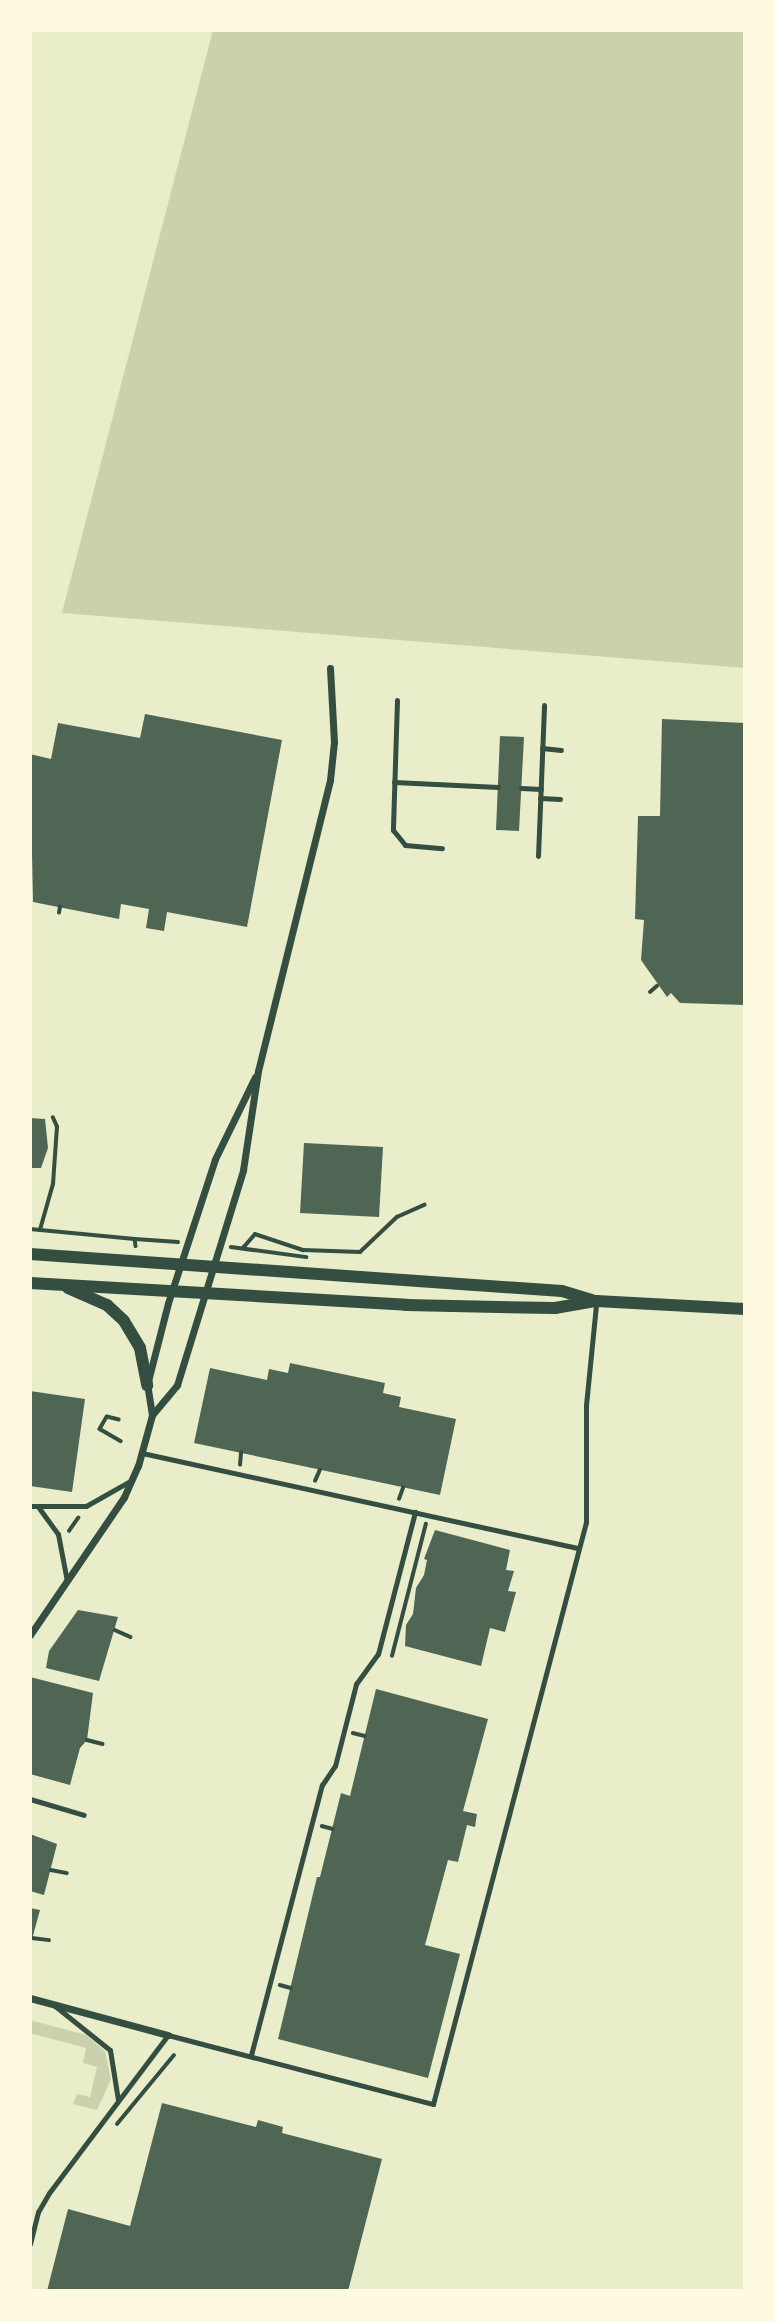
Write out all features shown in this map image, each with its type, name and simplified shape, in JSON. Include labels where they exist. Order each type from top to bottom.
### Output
[{"type":"street","points":[[152,1415],[177,1385],[243,1170],[258,1071],[330,780],[334,742],[330,668]]},
{"type":"street","points":[[147,1385],[173,1290],[215,1159],[258,1071]]},
{"type":"street","points":[[30,1254],[562,1291],[596,1301]]},
{"type":"street","points":[[30,1283],[406,1305],[555,1308],[596,1301],[745,1309]]},
{"type":"street","points":[[30,1636],[132,1479],[152,1415],[140,1348],[124,1321],[107,1305],[61,1285]]},
{"type":"street","points":[[30,1998],[168,2035]]},
{"type":"lane","points":[[397,700],[395,836],[405,845],[442,848]]},
{"type":"lane","points":[[538,856],[544,705]]},
{"type":"lane","points":[[542,748],[561,750]]},
{"type":"lane","points":[[394,782],[498,787]]},
{"type":"lane","points":[[521,788],[541,789]]},
{"type":"lane","points":[[540,798],[560,799]]},
{"type":"lane","points":[[30,2244],[38,2212],[49,2193],[168,2035],[433,2104],[586,1522],[586,1405],[596,1301]]},
{"type":"lane","points":[[142,1453],[579,1548]]},
{"type":"lane","points":[[30,1506],[86,1506],[132,1479]]},
{"type":"lane","points":[[39,1508],[58,1534],[67,1581]]},
{"type":"lane","points":[[251,2055],[322,1785],[335,1766],[356,1684],[378,1654],[415,1512]]},
{"type":"lane","points":[[30,1799],[84,1815]]},
{"type":"lane","points":[[53,2005],[110,2050],[118,2100]]},
{"type":"path","points":[[59,914],[60,907]]},
{"type":"path","points":[[650,992],[657,986]]},
{"type":"path","points":[[40,1230],[53,1184],[57,1127],[53,1118]]},
{"type":"path","points":[[243,1248],[255,1234],[303,1250],[360,1252],[397,1217],[424,1205]]},
{"type":"path","points":[[30,1229],[135,1239],[136,1246]]},
{"type":"path","points":[[119,1420],[107,1417],[100,1429],[121,1441]]},
{"type":"path","points":[[65,1536],[78,1518]]},
{"type":"path","points":[[392,1656],[423,1532]]},
{"type":"path","points":[[419,1549],[426,1550]]},
{"type":"path","points":[[409,1588],[416,1588]]},
{"type":"path","points":[[399,1626],[406,1625]]},
{"type":"path","points":[[115,1630],[131,1637]]},
{"type":"path","points":[[87,1740],[103,1744]]},
{"type":"path","points":[[51,1870],[67,1873]]},
{"type":"path","points":[[32,1938],[48,1940]]},
{"type":"green space","points":[[213,30],[745,30],[745,668],[62,613]]},
{"type":"green space","points":[[30,2020],[86,2035],[105,2051],[111,2079],[97,2110],[73,2104],[77,2094],[90,2097],[97,2067],[83,2063],[86,2048],[30,2033]]},
{"type":"building","points":[[145,714],[282,740],[247,927],[167,912],[164,931],[146,928],[149,909],[121,904],[119,919],[33,902],[30,754],[51,759],[58,723],[140,738]]},
{"type":"building","points":[[662,719],[745,723],[745,1005],[680,1003],[671,993],[667,997],[641,960],[644,920],[635,919],[638,816],[660,816]]},
{"type":"building","points":[[500,736],[524,737],[519,831],[496,830]]},
{"type":"building","points":[[30,1118],[45,1119],[48,1148],[41,1168],[30,1168]]},
{"type":"building","points":[[304,1143],[383,1147],[379,1217],[300,1213]]},
{"type":"building","points":[[290,1363],[385,1383],[383,1393],[401,1397],[399,1407],[456,1419],[440,1495],[194,1443],[210,1368],[267,1380],[269,1369],[288,1373]]},
{"type":"building","points":[[30,1391],[85,1399],[72,1492],[30,1486]]},
{"type":"building","points":[[435,1530],[510,1550],[506,1570],[514,1571],[508,1591],[516,1592],[505,1632],[490,1628],[481,1666],[405,1646],[406,1625],[413,1614],[416,1588],[424,1575],[427,1560],[424,1559]]},
{"type":"building","points":[[78,1610],[118,1617],[99,1681],[46,1668],[49,1651]]},
{"type":"building","points":[[30,1677],[93,1693],[87,1740],[80,1748],[70,1785],[30,1774]]},
{"type":"building","points":[[376,1689],[488,1719],[463,1811],[477,1814],[475,1827],[467,1825],[458,1862],[448,1860],[425,1945],[460,1954],[428,2078],[278,2039],[317,1877],[320,1877],[341,1793],[350,1796]]},
{"type":"building","points":[[30,1834],[57,1844],[44,1895],[30,1891]]},
{"type":"building","points":[[30,1908],[40,1910],[31,1943],[30,1943]]},
{"type":"building","points":[[162,2103],[256,2127],[258,2120],[283,2127],[282,2133],[382,2159],[348,2291],[47,2291],[68,2209],[130,2226]]}]
